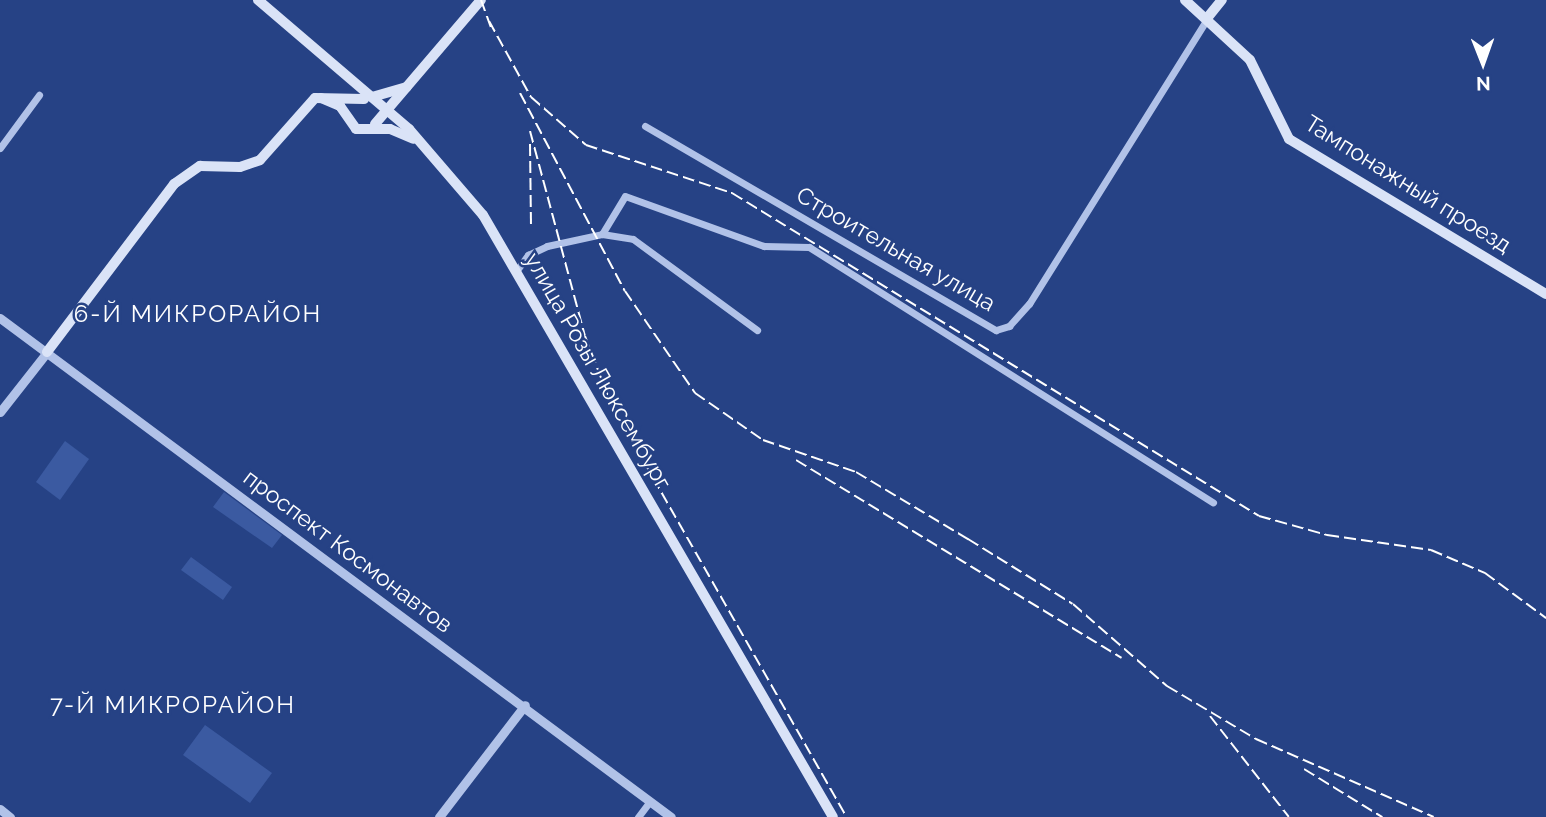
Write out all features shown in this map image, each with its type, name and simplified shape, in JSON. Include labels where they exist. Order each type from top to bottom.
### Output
[{"type":"main road","name":"улица Розы Люксембург","points":[[258,0],[370,100],[409,129],[465,190],[517,270],[830,814]]},
{"type":"main road","points":[[371,127],[389,112],[481,0]]},
{"type":"main road","name":"Тампонажный проезд","points":[[1185,0],[1209,17],[1250,60],[1289,139],[1546,294]]},
{"type":"main road","name":"Строительная улица","points":[[1209,17],[1222,0]]},
{"type":"main road","points":[[334,66],[349,96],[347,112],[353,126],[394,129],[419,142]]},
{"type":"main road","points":[[347,112],[370,100],[407,88]]},
{"type":"main road","points":[[407,88],[402,110],[409,129]]},
{"type":"main road","points":[[47,352],[174,184],[200,166],[240,167],[260,160],[314,98],[349,96],[370,100]]},
{"type":"main road","points":[[314,98],[330,100],[347,112]]},
{"type":"main road","points":[[370,100],[371,127]]},
{"type":"street","name":"Строительная улица","points":[[645,127],[996,330],[1009,326],[1028,304],[1209,17]]},
{"type":"street","points":[[0,148],[39,94]]},
{"type":"street","points":[[602,234],[625,196],[764,246],[809,247],[1213,502]]},
{"type":"street","points":[[517,270],[528,255],[547,246],[602,234],[633,239],[757,330]]},
{"type":"street","name":"проспект Космонавтов","points":[[0,318],[525,705],[671,817]]},
{"type":"street","points":[[0,412],[47,352]]},
{"type":"street","points":[[439,817],[525,705]]},
{"type":"street","points":[[638,817],[650,801]]},
{"type":"street","points":[[0,809],[10,817]]},
{"type":"shaded area","points":[[65,441],[89,459],[60,500],[36,482]]},
{"type":"shaded area","points":[[224,492],[282,535],[272,548],[213,507]]},
{"type":"shaded area","points":[[191,557],[232,587],[223,600],[181,570]]},
{"type":"shaded area","points":[[205,725],[272,773],[250,803],[183,755]]},
{"type":"railway","points":[[481,0],[492,30]]},
{"type":"railway","points":[[489,21],[531,97],[586,145],[732,193],[1259,516],[1327,535],[1431,550],[1485,573],[1546,618]]},
{"type":"railway","points":[[520,93],[625,291],[695,393],[763,440],[856,472],[968,539],[1073,604],[1167,686],[1256,739],[1434,817]]},
{"type":"railway","points":[[530,131],[585,336],[611,404],[847,817]]},
{"type":"railway","points":[[530,144],[531,225]]},
{"type":"railway","points":[[796,460],[1122,658]]},
{"type":"railway","points":[[1210,716],[1289,817]]},
{"type":"railway","points":[[1304,769],[1382,817]]},
{"type":"district","name":"6-Й МИКРОРАЙОН","points":[[198,314]]},
{"type":"district","name":"7-Й МИКРОРАЙОН","points":[[173,705]]}]
